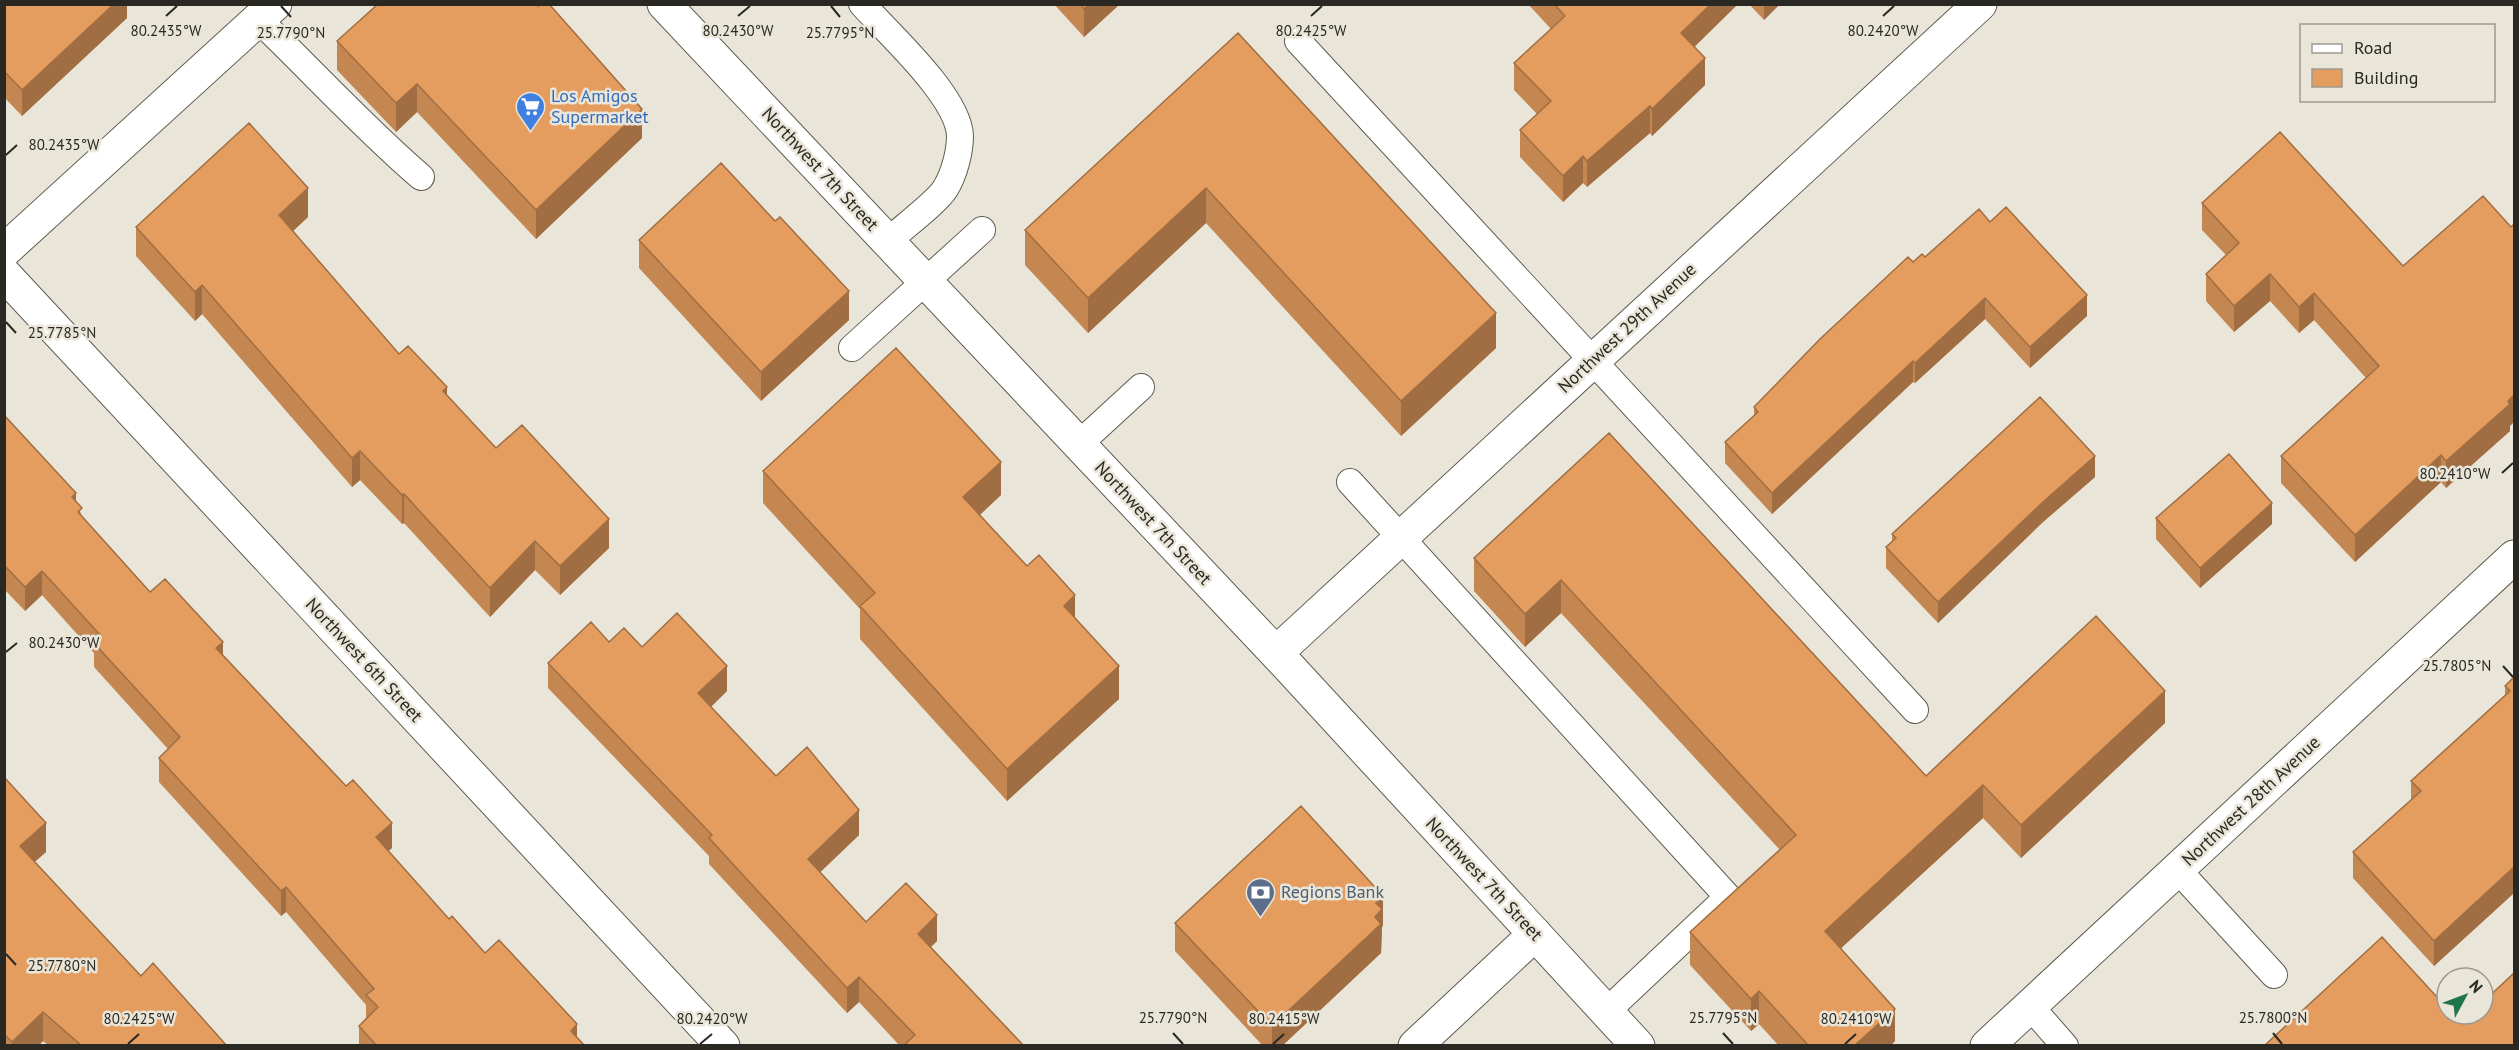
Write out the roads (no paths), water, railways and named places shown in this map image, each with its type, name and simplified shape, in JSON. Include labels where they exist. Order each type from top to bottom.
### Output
[{"type":"street","name":"Northwest 7th Street","points":[[664,4],[1276,653],[1638,1046]]},
{"type":"street","name":"Northwest 29th Avenue","points":[[1276,653],[1980,4]]},
{"type":"street","points":[[4,251],[267,12]]},
{"type":"street","name":"Northwest 6th Street","points":[[4,274],[723,1046]]},
{"type":"street","name":"Northwest 28th Avenue","points":[[1987,1046],[2514,557]]},
{"type":"street","points":[[1415,1046],[1535,934]]},
{"type":"lane","points":[[862,4],[937,86],[952,110],[960,135],[954,166],[945,190],[887,242]]},
{"type":"lane","points":[[267,12],[324,82],[390,150],[421,177]]},
{"type":"lane","points":[[1298,41],[1915,710]]},
{"type":"lane","points":[[852,348],[982,230]]},
{"type":"lane","points":[[1079,444],[1141,387]]},
{"type":"lane","points":[[1350,482],[1728,897],[1607,1011]]},
{"type":"lane","points":[[2177,869],[2274,975]]},
{"type":"lane","points":[[2030,1006],[2065,1046]]},
{"type":"place","name":"Los Amigos Supermarket","points":[[530,132]]},
{"type":"place","name":"Regions Bank","points":[[1260,918]]}]
